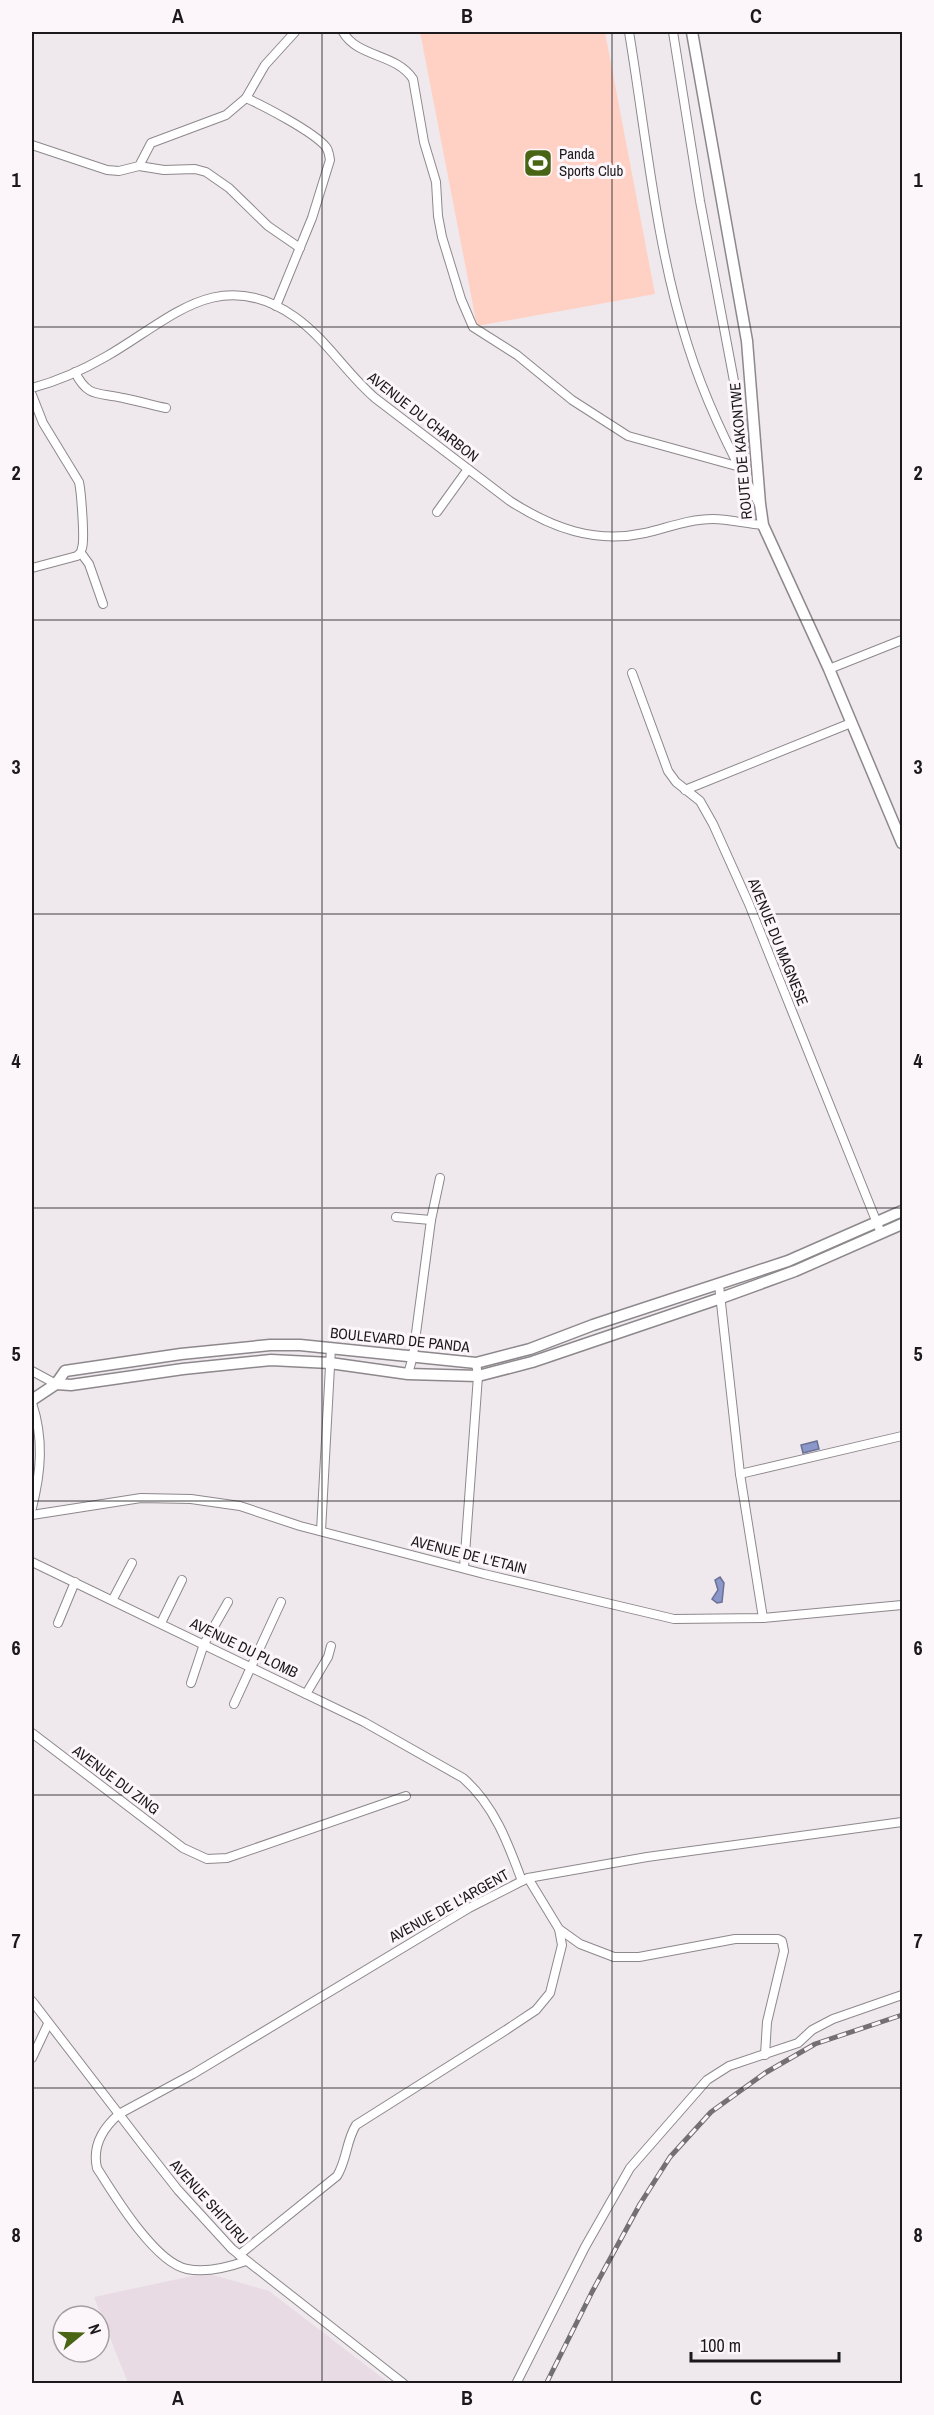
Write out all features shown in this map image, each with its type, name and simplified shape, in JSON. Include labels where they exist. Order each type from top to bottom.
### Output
[{"type":"street","points":[[139,166],[151,143],[225,116],[246,98],[265,65],[295,32]]},
{"type":"street","points":[[342,32],[352,45],[395,62],[413,79],[424,142],[436,182],[442,237],[461,299],[473,327],[517,355],[572,400],[628,436],[740,467]]},
{"type":"street","points":[[629,32],[665,251],[681,323],[704,386],[740,467],[760,504]]},
{"type":"street","points":[[673,32],[700,201],[744,434],[744,452],[740,467]]},
{"type":"street","name":"ROUTE DE KAKONTWE","points":[[692,32],[747,341],[763,525],[829,669],[899,828],[903,843]]},
{"type":"street","points":[[246,98],[290,122],[325,145],[329,152],[328,170],[276,306]]},
{"type":"street","points":[[32,146],[107,170],[119,171],[139,166],[164,170],[195,169],[206,172],[229,188],[268,226],[300,248]]},
{"type":"street","name":"AVENUE DU CHARBON","points":[[32,388],[75,372],[106,357],[145,330],[197,302],[238,294],[276,306],[308,327],[355,381],[375,398],[532,516],[573,532],[614,537],[714,519],[763,525]]},
{"type":"street","points":[[75,372],[83,385],[95,394],[166,408]]},
{"type":"street","points":[[32,395],[43,423],[79,482],[82,491],[81,520],[84,541],[81,553]]},
{"type":"street","points":[[437,512],[468,469]]},
{"type":"street","points":[[32,568],[81,553]]},
{"type":"street","points":[[81,553],[89,564],[103,604]]},
{"type":"street","points":[[829,669],[903,640]]},
{"type":"street","name":"AVENUE DU MAGNESE","points":[[632,673],[668,771],[685,790],[700,801],[713,824],[749,904],[881,1233]]},
{"type":"street","points":[[685,790],[851,723]]},
{"type":"street","points":[[408,1374],[413,1356],[431,1220],[440,1178]]},
{"type":"street","name":"BOULEVARD DE PANDA","points":[[32,1401],[56,1384],[65,1371],[181,1354],[270,1345],[331,1348],[476,1363],[530,1349],[593,1325],[788,1261],[903,1211]]},
{"type":"street","points":[[396,1217],[431,1220]]},
{"type":"street","name":"BOULEVARD DE PANDA","points":[[56,1384],[70,1385],[183,1369],[271,1360],[330,1363],[408,1374],[478,1376],[532,1362],[721,1298],[795,1271],[903,1224]]},
{"type":"street","points":[[719,1285],[740,1473],[764,1618]]},
{"type":"street","points":[[321,1531],[331,1348]]},
{"type":"street","points":[[181,1354],[183,1369]]},
{"type":"street","points":[[120,1363],[123,1377]]},
{"type":"street","points":[[464,1568],[478,1376],[476,1363]]},
{"type":"street","points":[[32,1371],[56,1384]]},
{"type":"street","points":[[32,1401],[38,1427],[41,1461],[32,1508]]},
{"type":"street","points":[[740,1473],[903,1436]]},
{"type":"street","name":"AVENUE DE L'ETAIN","points":[[32,1515],[141,1498],[191,1499],[240,1506],[321,1531],[674,1619],[764,1618],[903,1605]]},
{"type":"street","name":"AVENUE DU PLOMB","points":[[32,1562],[364,1722],[441,1764],[471,1785],[496,1819],[525,1879],[559,1929]]},
{"type":"street","points":[[112,1599],[132,1563]]},
{"type":"street","points":[[161,1623],[182,1580]]},
{"type":"street","points":[[58,1623],[75,1582]]},
{"type":"street","points":[[191,1683],[204,1644],[228,1602]]},
{"type":"street","points":[[234,1704],[281,1602]]},
{"type":"street","points":[[306,1694],[328,1657],[331,1646]]},
{"type":"street","name":"AVENUE DU ZING","points":[[32,1733],[183,1848],[207,1859],[227,1858],[406,1796]]},
{"type":"street","name":"AVENUE DE L'ARGENT","points":[[119,2114],[193,2074],[469,1908],[525,1879],[647,1857],[903,1822]]},
{"type":"street","points":[[559,1929],[580,1944],[614,1957],[639,1957],[735,1939],[778,1939],[782,1941],[784,1951],[767,2022],[765,2055]]},
{"type":"street","points":[[239,2255],[337,2176],[343,2167],[346,2145],[356,2125],[454,2065],[536,2010],[550,1993],[556,1975],[562,1945],[559,1929]]},
{"type":"street","points":[[516,2384],[585,2247],[630,2169],[707,2080],[729,2066],[798,2043],[812,2030],[833,2019],[903,1995]]},
{"type":"street","name":"AVENUE SHITURU","points":[[32,2001],[178,2190],[239,2255],[404,2384]]},
{"type":"street","points":[[32,2058],[48,2024]]},
{"type":"street","points":[[119,2114],[110,2122],[97,2145],[95,2158],[97,2168],[147,2241],[165,2258],[187,2270],[217,2269],[246,2262]]},
{"type":"shaded area","name":"Panda Sports Club","points":[[420,32],[605,32],[655,294],[477,326]]},
{"type":"shaded area","points":[[206,2273],[269,2291],[389,2383],[128,2383],[111,2340],[111,2304],[97,2304],[94,2297]]},
{"type":"water","points":[[817,1441],[819,1449],[803,1453],[801,1445]]},
{"type":"water","points":[[720,1577],[724,1583],[722,1602],[717,1603],[712,1599],[718,1590],[715,1580]]},
{"type":"railway","points":[[546,2384],[592,2292],[640,2204],[670,2157],[711,2112],[765,2073],[815,2044],[902,2015]]},
{"type":"place","name":"Panda Sports Club","points":[[538,163]]}]
